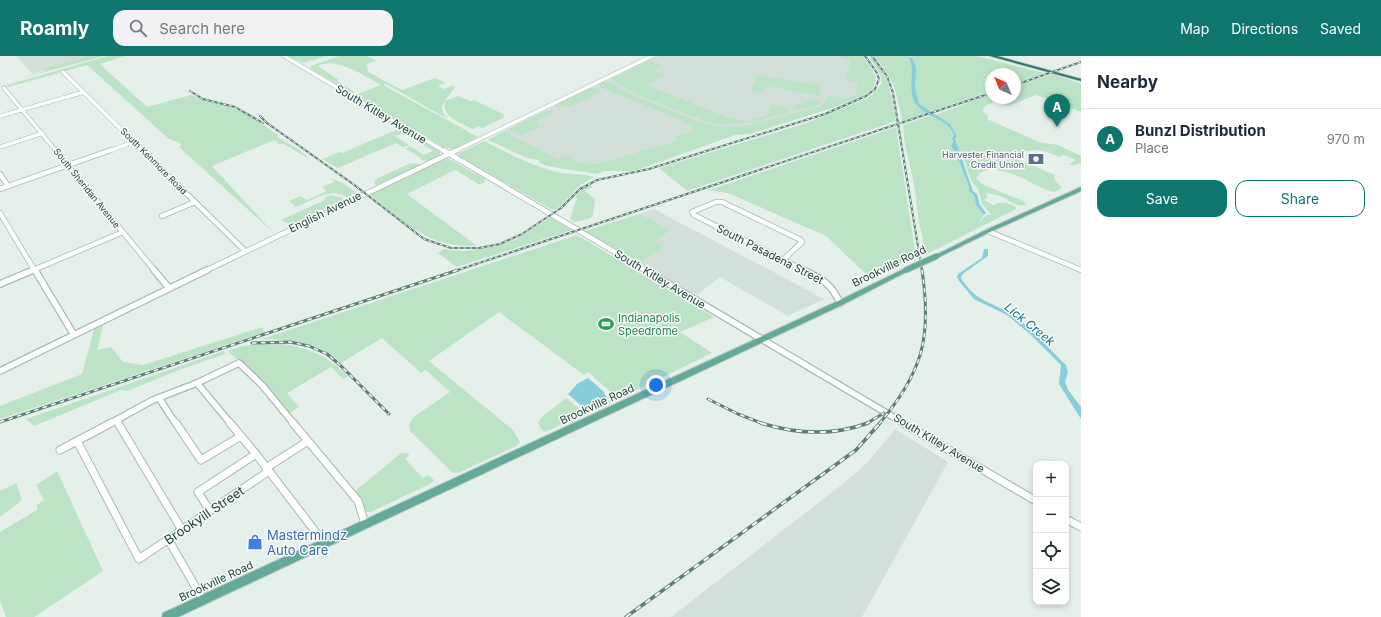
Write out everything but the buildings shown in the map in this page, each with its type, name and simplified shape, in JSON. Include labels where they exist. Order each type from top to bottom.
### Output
[{"type":"highway","points":[[992,56],[1081,75]]},
{"type":"highway","points":[[1006,56],[1081,83]]},
{"type":"highway","points":[[1032,65],[1081,80]]},
{"type":"main road","name":"Brookville Road","points":[[167,617],[840,303],[988,231],[1080,189]]},
{"type":"street","name":"South Kitley Avenue","points":[[284,56],[1033,499]]},
{"type":"street","name":"English Avenue","points":[[0,371],[245,251],[652,56]]},
{"type":"street","name":"South Kenmore Road","points":[[63,72],[245,251]]},
{"type":"street","name":"South Sheridan Avenue","points":[[4,88],[169,288]]},
{"type":"street","points":[[0,116],[84,92]]},
{"type":"street","points":[[0,147],[42,133]]},
{"type":"street","points":[[0,189],[134,142]]},
{"type":"street","points":[[0,174],[8,186]]},
{"type":"street","points":[[162,216],[195,202]]},
{"type":"street","name":"South Pasadena Street","points":[[783,260],[802,242],[801,240],[722,202],[716,202],[692,212],[783,260],[825,281],[834,290],[840,303]]},
{"type":"street","points":[[0,212],[74,335]]},
{"type":"street","points":[[0,225],[6,223]]},
{"type":"street","points":[[988,231],[1081,270]]},
{"type":"street","points":[[0,284],[123,232]]},
{"type":"street","points":[[60,450],[159,398],[197,383],[239,363],[262,385],[358,500],[366,524]]},
{"type":"street","points":[[197,383],[256,454],[324,543]]},
{"type":"street","points":[[159,398],[201,460],[241,436]]},
{"type":"street","points":[[117,420],[182,530]]},
{"type":"street","name":"Brookyill Street","points":[[77,441],[139,559],[210,511],[308,441]]},
{"type":"street","points":[[210,511],[198,492],[256,454]]},
{"type":"street","points":[[1069,521],[1081,527]]},
{"type":"street","points":[[168,539],[203,600]]},
{"type":"shaded area","points":[[16,56],[90,56],[33,74]]},
{"type":"shaded area","points":[[658,56],[857,56],[861,94],[829,105],[733,129],[691,132],[675,136],[678,139],[673,142],[595,164],[580,162],[566,157],[559,159],[502,132]]},
{"type":"shaded area","points":[[654,209],[824,299],[788,316],[720,277],[697,295],[640,263],[664,246],[655,241],[670,230],[640,214]]},
{"type":"shaded area","points":[[895,429],[948,462],[862,617],[671,617],[844,483],[868,462]]},
{"type":"green space","points":[[90,56],[104,56],[22,78],[45,71],[43,69]]},
{"type":"green space","points":[[108,56],[125,56],[100,64],[147,107],[191,95],[224,105],[252,117],[278,135],[277,137],[298,149],[309,158],[284,144],[279,144],[274,140],[212,166],[274,233],[179,147],[182,144],[169,139],[87,65],[8,87],[7,85]]},
{"type":"green space","points":[[288,56],[326,56],[303,63]]},
{"type":"green space","points":[[339,56],[367,56],[376,61],[367,64],[368,72],[402,90],[435,78],[446,83],[438,86],[444,89],[453,85],[455,87],[442,107],[444,115],[448,119],[386,84],[383,85],[478,137],[454,149],[443,147],[355,95],[381,85],[359,72],[333,63],[318,66],[339,80],[337,81],[355,92],[352,93],[311,69],[311,66]]},
{"type":"green space","points":[[840,56],[863,56],[876,77],[873,88],[864,95],[838,106],[750,134],[735,135],[632,171],[604,171],[597,174],[547,166],[540,163],[538,160],[525,157],[488,140],[502,132],[505,132],[559,159],[562,155],[580,162],[595,164],[673,142],[678,139],[675,136],[691,132],[695,129],[678,119],[600,87],[599,85],[603,82],[610,82],[644,100],[702,123],[721,127],[742,126],[820,107],[824,104],[828,95],[847,99],[853,95],[856,95],[857,83],[846,80],[850,61]]},
{"type":"green space","points":[[868,56],[875,61],[885,76],[891,94],[896,121],[687,191],[659,168],[807,123],[868,98],[882,83],[880,74]]},
{"type":"green space","points":[[874,56],[908,56],[911,63],[913,95],[915,102],[927,113],[902,121],[891,79]]},
{"type":"green space","points":[[911,56],[976,56],[1044,73],[1021,81],[1021,68],[985,68],[985,93],[929,112],[916,99],[914,85],[914,63]]},
{"type":"green space","points":[[649,61],[663,65],[653,70],[665,75],[646,85],[727,117],[747,121],[765,116],[768,113],[772,103],[787,108],[790,112],[739,124],[718,124],[707,122],[636,94],[611,79]]},
{"type":"green space","points":[[1053,74],[1081,84],[1081,112],[1036,95],[1021,101],[1021,84]]},
{"type":"green space","points":[[757,75],[821,85],[820,96],[771,87],[760,92],[765,95],[751,91]]},
{"type":"green space","points":[[590,88],[595,88],[601,91],[592,97],[572,105],[566,107],[555,107],[555,105]]},
{"type":"green space","points":[[458,96],[470,101],[474,100],[505,115],[503,116],[505,117],[482,128],[479,126],[473,129],[453,119],[446,111],[445,101]]},
{"type":"green space","points":[[985,96],[985,104],[989,104],[983,109],[984,113],[989,116],[987,119],[1039,142],[1058,145],[1081,156],[1081,163],[1071,165],[1069,164],[1076,160],[1064,155],[1059,157],[1039,150],[1018,154],[1017,158],[1019,160],[1055,175],[1054,179],[1062,188],[1054,192],[1042,188],[1016,175],[993,168],[980,173],[976,178],[982,184],[1027,204],[1016,204],[1000,196],[988,193],[986,195],[988,197],[984,200],[993,205],[1004,202],[1015,206],[1016,209],[927,254],[922,250],[923,239],[919,223],[914,184],[904,139],[903,125],[932,115],[947,125],[954,135],[951,146],[955,151],[968,185],[974,195],[976,205],[984,215],[973,224],[975,225],[987,215],[991,215],[982,204],[978,189],[971,180],[957,147],[955,139],[957,136],[955,132],[948,123],[935,115]]},
{"type":"green space","points":[[816,98],[821,101],[812,107],[794,110],[791,109],[800,103],[803,104]]},
{"type":"green space","points":[[547,110],[555,111],[536,121],[538,122],[536,123],[541,126],[521,136],[509,129]]},
{"type":"green space","points":[[896,127],[916,257],[869,277],[826,236],[728,193],[709,190]]},
{"type":"green space","points":[[401,128],[406,132],[395,136],[409,145],[403,147],[396,143],[338,168],[322,159],[340,152],[342,153]]},
{"type":"green space","points":[[412,134],[440,151],[440,155],[428,161],[421,160],[421,158],[406,149],[410,146],[424,155],[433,151],[407,135]]},
{"type":"green space","points":[[484,141],[529,163],[562,173],[594,177],[579,186],[557,209],[551,209],[458,156],[459,153]]},
{"type":"green space","points":[[448,158],[485,179],[485,182],[480,185],[455,170],[407,194],[477,246],[444,243],[430,238],[405,223],[368,193]]},
{"type":"green space","points":[[416,163],[420,165],[376,185],[374,183],[376,179],[409,164]]},
{"type":"green space","points":[[330,178],[343,183],[358,194],[350,198],[333,193],[323,195],[296,207],[289,201],[301,196],[307,200],[327,191],[322,187],[334,182]]},
{"type":"green space","points":[[590,185],[592,187],[585,191],[595,199],[593,216],[589,219],[574,222],[570,219],[577,198],[575,197],[583,188]]},
{"type":"green space","points":[[331,195],[343,198],[343,200],[293,224],[284,222],[283,219],[325,200],[325,197]]},
{"type":"green space","points":[[640,214],[671,230],[655,241],[664,246],[640,263],[585,231]]},
{"type":"green space","points":[[551,217],[572,230],[457,267],[438,253],[444,249],[464,251],[498,246],[517,239]]},
{"type":"green space","name":"Indianapolis Speedrome","points":[[577,235],[714,317],[680,332],[712,353],[545,432],[540,428],[538,422],[543,416],[566,398],[581,410],[588,411],[613,398],[612,393],[588,372],[584,375],[499,312],[429,361],[513,430],[520,442],[518,445],[458,473],[452,472],[409,429],[410,423],[415,416],[450,392],[426,370],[421,373],[382,338],[341,363],[323,350],[303,343],[281,340],[259,340]]},
{"type":"green space","points":[[103,326],[97,350],[111,347],[123,362],[143,365],[262,327],[265,332],[0,419],[0,406],[82,374],[94,329]]},
{"type":"green space","points":[[270,343],[303,348],[330,361],[348,376],[343,379],[331,367],[287,393],[299,407],[288,414],[261,381],[228,351],[242,346]]},
{"type":"green space","points":[[224,351],[225,354],[179,370],[127,391],[121,390],[34,426],[26,419]]},
{"type":"green space","points":[[401,453],[409,454],[405,459],[423,478],[428,475],[434,480],[432,483],[371,512],[365,512],[360,500],[354,492]]},
{"type":"green space","points":[[57,471],[103,571],[34,617],[6,617],[0,600],[0,532],[37,510],[37,505],[44,500],[36,485]]},
{"type":"green space","points":[[16,483],[22,500],[0,517],[0,491]]},
{"type":"water","points":[[908,56],[912,58],[916,67],[915,89],[919,104],[950,124],[957,136],[955,139],[973,191],[977,194],[980,205],[986,213],[975,225],[974,224],[984,215],[976,205],[974,195],[969,191],[969,187],[955,151],[951,146],[954,135],[941,121],[920,109],[913,99],[911,87],[912,68]]},
{"type":"water","name":"Lick Creek","points":[[984,249],[988,249],[988,256],[964,273],[961,277],[962,280],[968,288],[981,299],[1002,309],[1024,323],[1066,365],[1068,372],[1065,382],[1068,390],[1081,407],[1081,419],[1059,384],[1061,365],[1030,334],[1007,315],[974,299],[959,281],[957,277],[958,274],[982,258]]},
{"type":"water","points":[[588,378],[603,391],[607,398],[585,409],[568,394],[577,384]]},
{"type":"railway","points":[[260,116],[267,123],[353,184],[424,239],[451,248],[479,248],[500,244],[522,234],[561,208],[580,189],[597,180],[649,169],[825,114],[866,96],[875,89],[879,79],[877,73],[865,56]]},
{"type":"railway","points":[[872,56],[887,76],[893,93],[898,124]]},
{"type":"railway","points":[[1021,83],[1081,62]]},
{"type":"railway","points":[[190,91],[203,99],[235,107],[263,123]]},
{"type":"railway","points":[[898,124],[985,95]]},
{"type":"railway","points":[[455,271],[898,124]]},
{"type":"railway","points":[[898,124],[922,271]]},
{"type":"railway","points":[[0,422],[458,270]]},
{"type":"railway","points":[[879,424],[906,387],[915,370],[921,353],[926,315],[922,270]]},
{"type":"railway","points":[[252,343],[290,342],[309,346],[327,354],[389,414]]},
{"type":"railway","points":[[708,399],[738,414],[763,424]]},
{"type":"railway","points":[[867,423],[884,413]]},
{"type":"railway","points":[[763,424],[774,427],[801,431],[828,432],[867,423]]},
{"type":"railway","points":[[626,617],[856,450],[880,423]]},
{"type":"place","name":"Bunzl Distribution","points":[[1057,127]]},
{"type":"place","name":"Harvester Financial Credit Union","points":[[1036,159]]},
{"type":"place","name":"Indianapolis Speedrome","points":[[606,324]]},
{"type":"place","name":"Mastermindz Auto Care","points":[[255,542]]}]
